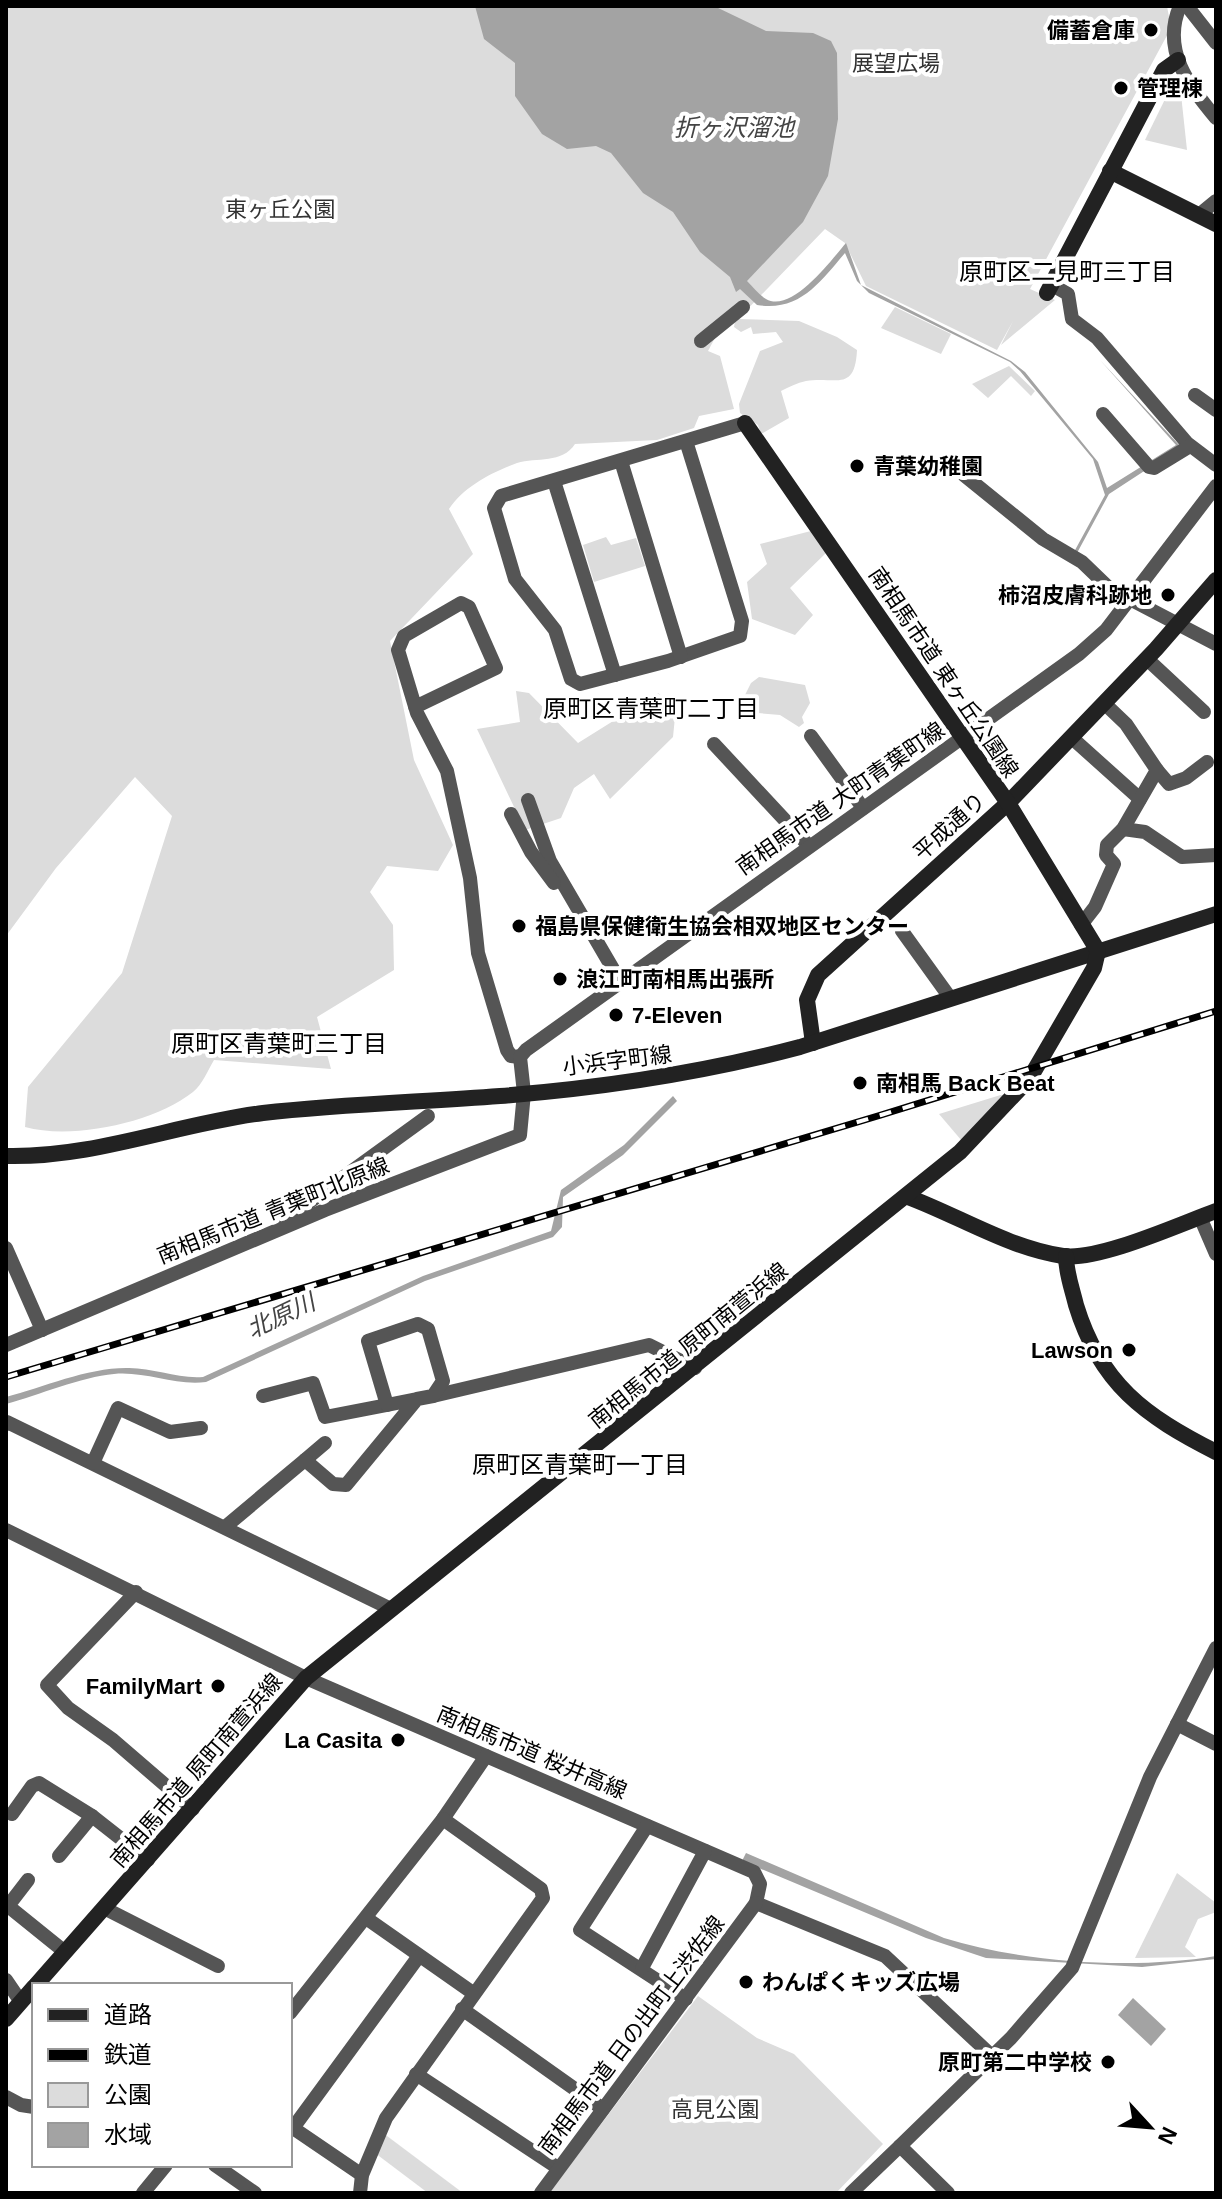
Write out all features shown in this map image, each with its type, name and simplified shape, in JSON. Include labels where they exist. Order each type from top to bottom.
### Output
[{"type":"street","points":[[1180,6],[1174,27],[1183,76],[1216,118]]},
{"type":"street","points":[[1187,6],[1216,43]]},
{"type":"street","points":[[1178,60],[1164,70],[1050,289],[1068,294],[1072,319],[1097,338],[1190,446],[1216,465]]},
{"type":"street","points":[[1110,171],[1216,224]]},
{"type":"street","points":[[1199,215],[1216,201]]},
{"type":"street","points":[[701,341],[743,307]]},
{"type":"street","points":[[1195,395],[1216,410]]},
{"type":"street","points":[[1103,414],[1148,466],[1190,446]]},
{"type":"street","points":[[686,441],[744,627],[740,636],[681,657],[580,684],[571,679],[555,630],[515,579],[494,508],[501,496],[745,423]]},
{"type":"street","name":"南相馬市道 東ヶ丘公園線","points":[[745,423],[1008,803],[1098,951]]},
{"type":"street","points":[[621,461],[681,657]]},
{"type":"street","points":[[964,475],[1043,539],[1082,562],[1109,588],[1216,644]]},
{"type":"street","points":[[554,481],[615,675]]},
{"type":"street","name":"南相馬市道 大町青葉町線","points":[[520,1057],[620,981],[963,739],[1086,648],[1130,599],[1216,486]]},
{"type":"street","name":"平成通り","points":[[813,1043],[807,1000],[818,975],[1008,803],[1147,659],[1216,580]]},
{"type":"street","points":[[415,707],[496,668],[469,607],[461,603],[400,642],[401,670],[415,707],[447,771],[470,878],[478,953],[507,1050],[511,1056],[520,1057],[524,1093]]},
{"type":"street","points":[[1147,659],[1204,712]]},
{"type":"street","points":[[1104,703],[1126,724],[1169,784],[1186,778],[1207,762]]},
{"type":"street","points":[[811,736],[863,808]]},
{"type":"street","points":[[1072,738],[1140,799]]},
{"type":"street","points":[[714,744],[809,846]]},
{"type":"street","points":[[1081,925],[1095,907],[1114,864],[1106,855],[1107,845],[1123,829],[1157,770]]},
{"type":"street","points":[[528,800],[539,834],[569,897],[620,981]]},
{"type":"street","points":[[511,814],[531,852],[569,897]]},
{"type":"street","points":[[1123,829],[1145,832],[1182,857],[1216,855]]},
{"type":"street","name":"小浜字町線","points":[[6,1156],[37,1157],[108,1148],[205,1122],[264,1113],[524,1093],[666,1077],[813,1043],[1216,914]]},
{"type":"street","points":[[902,931],[951,999]]},
{"type":"street","name":"南相馬市道 原町南萱浜線","points":[[38,1983],[306,1678],[908,1197],[960,1152],[1022,1088],[1087,983],[1098,951]]},
{"type":"street","name":"南相馬市道 青葉町北原線","points":[[6,1345],[272,1232],[510,1141],[520,1135],[524,1093]]},
{"type":"street","points":[[272,1232],[428,1116]]},
{"type":"street","points":[[908,1197],[982,1229],[1066,1256],[1115,1247],[1208,1214],[1216,1254]]},
{"type":"street","points":[[6,1248],[42,1330]]},
{"type":"street","points":[[1066,1256],[1066,1270],[1085,1331],[1112,1378],[1152,1416],[1216,1452]]},
{"type":"street","points":[[387,1405],[368,1341],[418,1324],[428,1329],[443,1381],[433,1396]]},
{"type":"street","points":[[263,1396],[313,1383],[325,1417],[433,1396],[649,1345],[695,1368]]},
{"type":"street","points":[[305,1460],[333,1484],[346,1485],[417,1399]]},
{"type":"street","points":[[93,1463],[118,1408],[170,1432],[201,1428]]},
{"type":"street","points":[[6,1424],[93,1463],[391,1609]]},
{"type":"street","points":[[225,1527],[325,1443]]},
{"type":"street","name":"南相馬市道 桜井高線","points":[[6,1530],[306,1678],[754,1872],[760,1884],[756,1903]]},
{"type":"street","points":[[136,1592],[47,1685],[68,1708],[122,1747],[193,1809]]},
{"type":"street","points":[[851,2193],[993,2057],[1076,1961],[1150,1777],[1215,1652]]},
{"type":"street","points":[[1177,1724],[1216,1744]]},
{"type":"street","points":[[292,2010],[443,1819],[486,1756]]},
{"type":"street","points":[[12,1814],[32,1786],[39,1783],[92,1816],[148,1860]]},
{"type":"street","points":[[59,1856],[92,1816]]},
{"type":"street","points":[[360,2193],[362,2175],[386,2118],[543,1898],[541,1889],[443,1819]]},
{"type":"street","points":[[647,1826],[580,1930],[686,1999]]},
{"type":"street","points":[[642,1968],[705,1851]]},
{"type":"street","points":[[28,1880],[8,1906],[65,1952]]},
{"type":"street","points":[[756,1903],[885,1956],[993,2057]]},
{"type":"street","name":"南相馬市道 日の出町上渋佐線","points":[[541,2193],[756,1903]]},
{"type":"street","points":[[104,1908],[218,1966]]},
{"type":"street","points":[[366,1918],[473,1993]]},
{"type":"street","points":[[292,2126],[419,1956]]},
{"type":"street","points":[[6,1980],[21,2002]]},
{"type":"street","name":"南相馬市道 原町南萱浜線","points":[[6,2019],[32,1989]]},
{"type":"street","points":[[462,2009],[603,2109]]},
{"type":"street","points":[[416,2074],[558,2168]]},
{"type":"street","points":[[6,2097],[32,2107]]},
{"type":"street","points":[[292,2128],[362,2175]]},
{"type":"street","points":[[900,2146],[948,2193]]},
{"type":"street","points":[[143,2193],[164,2167]]},
{"type":"street","points":[[218,2167],[255,2193]]},
{"type":"green space","name":"東ヶ丘公園","points":[[6,6],[1167,6],[1171,28],[1030,289],[1055,300],[1001,345],[1013,321],[997,350],[866,286],[845,243],[825,229],[738,319],[799,321],[837,337],[857,350],[848,377],[842,380],[806,381],[781,391],[789,418],[761,434],[758,425],[740,413],[739,404],[760,351],[783,342],[776,332],[753,334],[751,327],[741,332],[734,327],[735,321],[716,336],[708,351],[720,356],[734,409],[699,416],[694,428],[657,440],[575,444],[563,455],[517,463],[498,471],[462,494],[449,509],[473,554],[390,641],[414,760],[453,845],[438,871],[387,866],[370,892],[393,925],[394,970],[317,1017],[331,1069],[214,1060],[193,1092],[177,1103],[112,1126],[66,1131],[25,1127],[28,1087],[122,973],[172,816],[135,777],[56,868],[6,936]]},
{"type":"green space","points":[[1180,85],[1187,150],[1145,140],[1171,87]]},
{"type":"green space","points":[[895,307],[951,334],[941,354],[881,328]]},
{"type":"green space","points":[[1009,366],[1035,391],[1031,396],[1011,376],[988,398],[972,384]]},
{"type":"green space","points":[[811,531],[826,553],[790,588],[813,615],[795,635],[752,619],[747,582],[767,564],[760,544]]},
{"type":"green space","points":[[606,537],[611,545],[636,538],[645,566],[594,582],[583,545]]},
{"type":"green space","points":[[759,677],[805,685],[810,703],[802,717],[804,723],[799,727],[780,715],[746,712],[742,701],[751,683]]},
{"type":"green space","points":[[516,691],[529,693],[578,743],[658,693],[676,707],[673,737],[610,799],[594,774],[574,788],[561,818],[525,830],[477,729],[520,722]]},
{"type":"green space","points":[[1007,1093],[962,1141],[939,1114]]},
{"type":"green space","points":[[1177,1873],[1216,1903],[1216,1912],[1198,1919],[1185,1947],[1196,1957],[1135,1958]]},
{"type":"green space","name":"高見公園","points":[[698,1996],[757,2038],[794,2054],[883,2144],[836,2193],[549,2193]]},
{"type":"green space","points":[[383,2133],[463,2193],[428,2193],[375,2153]]},
{"type":"water","name":"折ヶ沢溜池","points":[[475,6],[714,6],[766,31],[813,33],[831,41],[837,53],[838,119],[828,176],[803,222],[747,281],[766,299],[776,302],[788,299],[810,283],[846,243],[861,285],[845,253],[818,284],[785,304],[757,305],[740,289],[736,292],[730,277],[700,252],[673,212],[643,193],[611,153],[596,146],[567,149],[542,134],[515,96],[515,63],[484,39]]},
{"type":"water","points":[[861,285],[1011,361],[1025,372],[1098,462],[1107,488],[1176,445],[1100,360],[1181,447],[1109,494],[1077,553],[1074,552],[1105,495],[1093,459],[1010,362],[869,293]]},
{"type":"water","points":[[673,1096],[677,1101],[623,1155],[563,1197],[562,1227],[553,1237],[425,1281],[206,1382],[114,1374],[74,1382],[6,1404],[6,1397],[83,1374],[114,1369],[138,1368],[203,1377],[423,1276],[551,1231],[561,1190],[624,1145]]},
{"type":"water","points":[[746,1853],[944,1938],[976,1947],[1079,1962],[1150,1963],[1216,1956],[1216,1959],[1142,1967],[986,1958],[926,1938],[742,1861]]},
{"type":"water","points":[[1133,1998],[1166,2029],[1151,2046],[1118,2015]]},
{"type":"railway","points":[[6,1377],[881,1115],[1216,1011]]},
{"type":"place","name":"備蓄倉庫","points":[[1151,30]]},
{"type":"place","name":"管理棟","points":[[1121,88]]},
{"type":"place","name":"青葉幼稚園","points":[[857,466]]},
{"type":"place","name":"柿沼皮膚科跡地","points":[[1168,595]]},
{"type":"place","name":"福島県保健衛生協会相双地区センター","points":[[519,926]]},
{"type":"place","name":"浪江町南相馬出張所","points":[[560,979]]},
{"type":"place","name":"7-Eleven","points":[[616,1015]]},
{"type":"place","name":"南相馬 Back Beat","points":[[860,1083]]},
{"type":"place","name":"Lawson","points":[[1129,1350]]},
{"type":"place","name":"FamilyMart","points":[[218,1686]]},
{"type":"place","name":"La Casita","points":[[398,1740]]},
{"type":"place","name":"わんぱくキッズ広場","points":[[746,1982]]},
{"type":"place","name":"原町第二中学校","points":[[1108,2062]]},
{"type":"district","name":"原町区二見町三丁目","points":[[1067,272]]},
{"type":"district","name":"原町区青葉町二丁目","points":[[651,709]]},
{"type":"district","name":"原町区青葉町三丁目","points":[[279,1044]]},
{"type":"district","name":"原町区青葉町一丁目","points":[[580,1465]]},
{"type":"park label","name":"展望広場","points":[[896,63]]},
{"type":"water label","name":"北原川","points":[[281,1316]]}]
